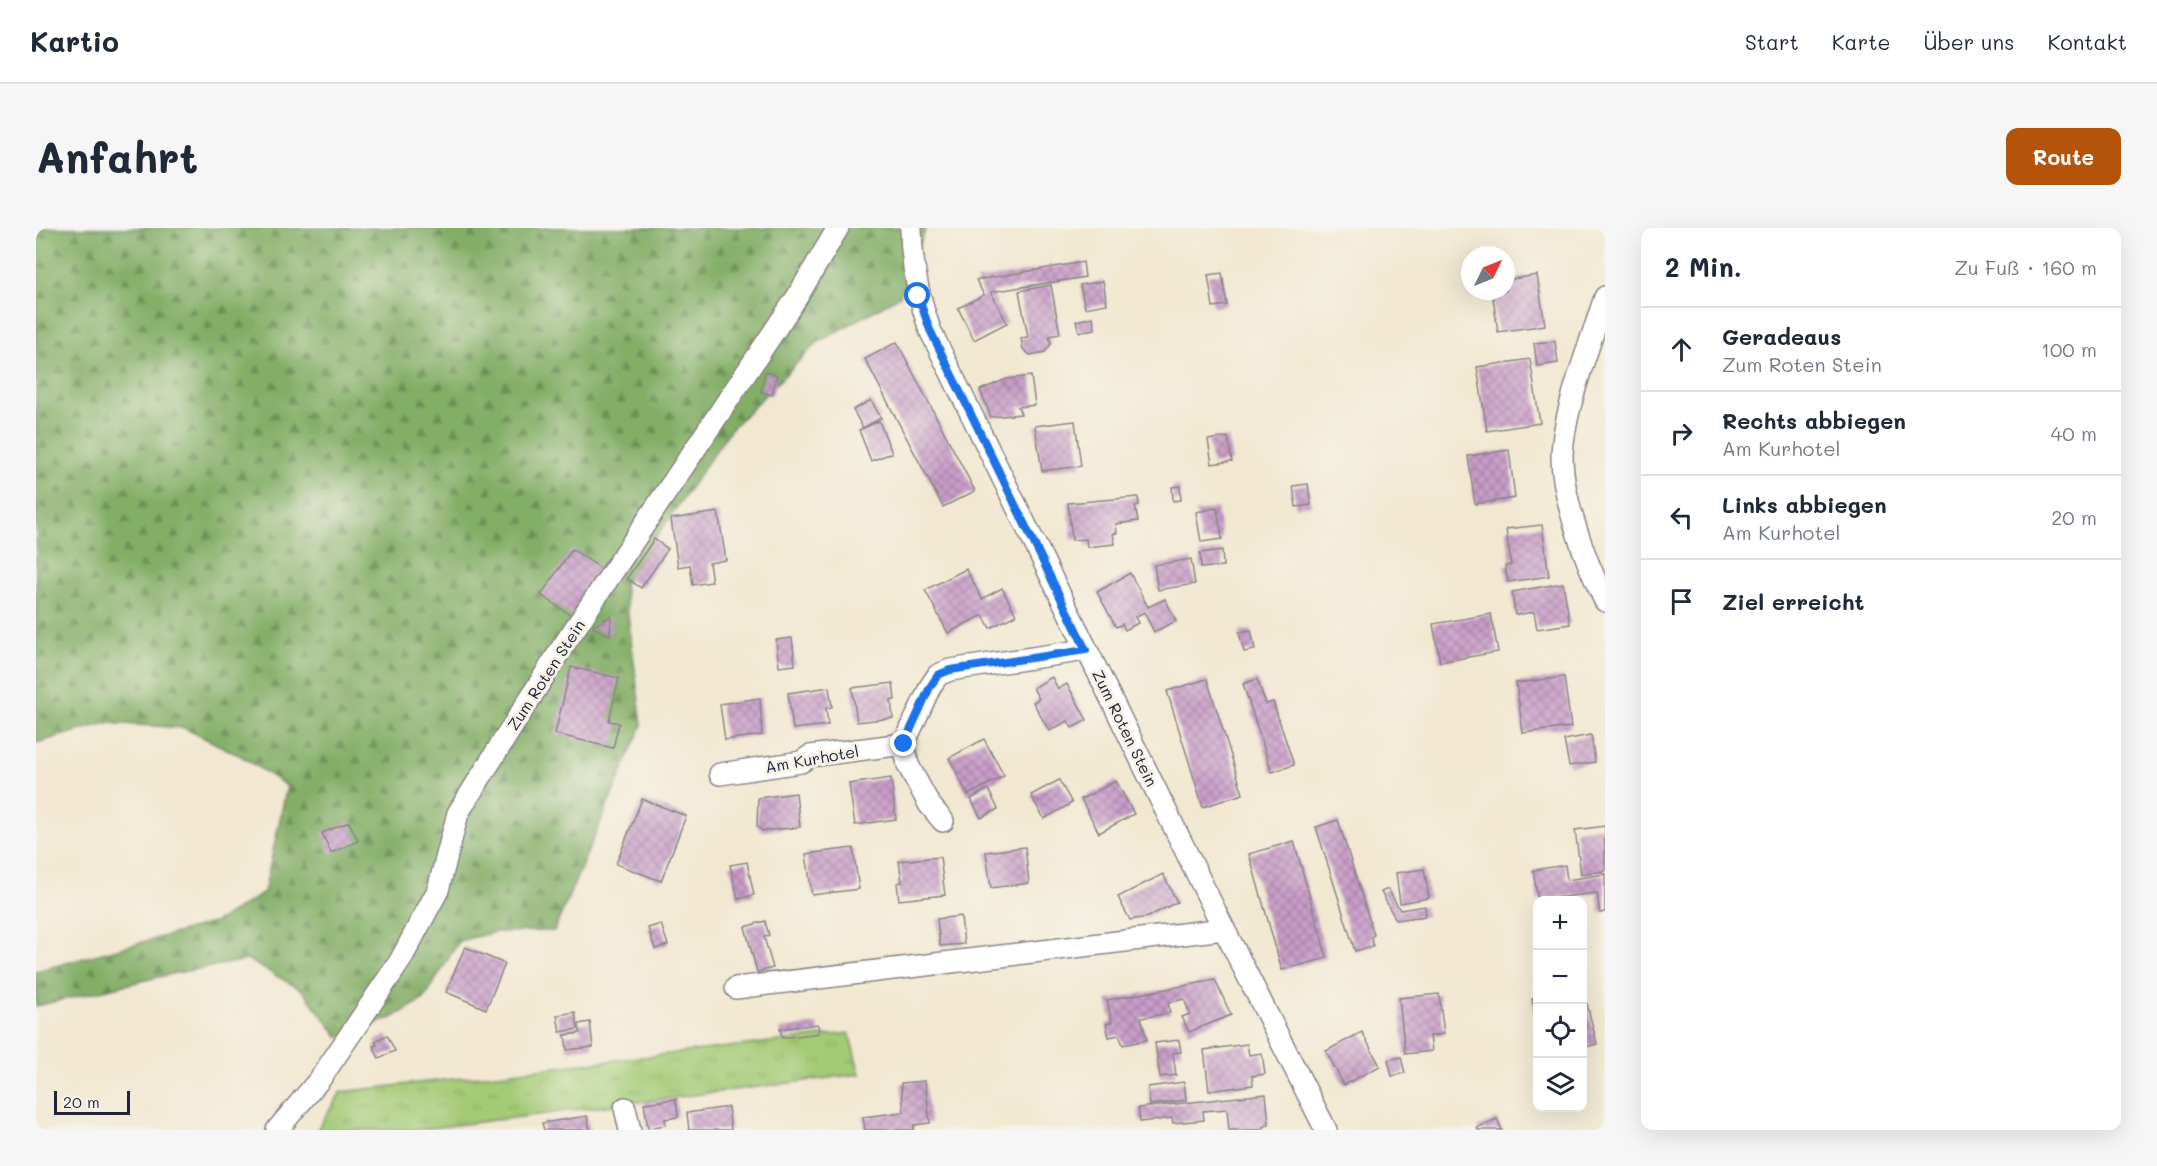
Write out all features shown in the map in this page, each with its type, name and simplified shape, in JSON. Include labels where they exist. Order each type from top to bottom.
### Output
[{"type":"street","name":"Zum Roten Stein","points":[[277,1130],[320,1079],[400,961],[421,926],[438,890],[458,813],[561,649],[797,297],[838,228]]},
{"type":"street","name":"Zum Roten Stein","points":[[911,228],[911,259],[918,296],[930,330],[1224,929],[1326,1130]]},
{"type":"street","points":[[1605,297],[1565,427],[1562,457],[1565,486],[1578,530],[1605,601]]},
{"type":"street","points":[[943,820],[929,804],[908,765],[904,744],[938,675],[950,670],[1086,650]]},
{"type":"street","name":"Am Kurhotel","points":[[720,774],[801,762],[810,756],[904,744]]},
{"type":"street","points":[[736,988],[1224,929]]},
{"type":"street","points":[[625,1108],[630,1130]]},
{"type":"green space","points":[[36,228],[926,228],[900,296],[817,343],[730,430],[624,584],[642,725],[554,931],[495,932],[459,941],[424,999],[392,1018],[339,1037],[302,990],[248,960],[176,973],[36,1006],[36,971],[216,922],[264,893],[287,786],[241,756],[184,728],[107,723],[36,743]]},
{"type":"green space","points":[[849,1033],[860,1074],[417,1130],[317,1130],[341,1092]]},
{"type":"building","points":[[1083,262],[1085,277],[991,292],[1007,323],[974,340],[958,308],[984,295],[976,280]]},
{"type":"building","points":[[1222,273],[1227,305],[1213,307],[1208,275]]},
{"type":"building","points":[[1537,275],[1545,325],[1498,332],[1493,300],[1515,300],[1515,279]]},
{"type":"building","points":[[1103,281],[1107,304],[1085,308],[1080,285]]},
{"type":"building","points":[[1051,285],[1060,334],[1049,336],[1051,344],[1045,352],[1030,355],[1023,349],[1021,338],[1028,337],[1019,291]]},
{"type":"building","points":[[1093,317],[1095,329],[1079,332],[1076,321]]},
{"type":"building","points":[[1555,341],[1558,363],[1537,366],[1534,343]]},
{"type":"building","points":[[897,342],[975,491],[943,507],[865,359]]},
{"type":"building","points":[[1530,359],[1540,423],[1487,431],[1477,367]]},
{"type":"building","points":[[765,372],[777,375],[772,395],[761,392]]},
{"type":"building","points":[[1031,376],[1035,405],[1018,407],[1021,414],[991,417],[980,390],[1007,379]]},
{"type":"building","points":[[871,400],[881,418],[863,428],[853,410]]},
{"type":"building","points":[[879,421],[892,453],[871,461],[859,430]]},
{"type":"building","points":[[1075,421],[1081,466],[1042,471],[1035,426]]},
{"type":"building","points":[[1228,437],[1232,461],[1212,464],[1208,440]]},
{"type":"building","points":[[1509,450],[1515,498],[1475,504],[1468,456]]},
{"type":"building","points":[[1308,484],[1311,505],[1296,507],[1293,486]]},
{"type":"building","points":[[1180,486],[1181,500],[1173,501],[1172,487]]},
{"type":"building","points":[[1138,497],[1139,505],[1135,506],[1138,521],[1116,524],[1117,533],[1113,534],[1115,544],[1087,547],[1086,539],[1072,540],[1068,503]]},
{"type":"building","points":[[1217,508],[1222,539],[1201,542],[1196,512]]},
{"type":"building","points":[[718,512],[726,560],[709,563],[712,582],[693,585],[690,565],[678,567],[671,519]]},
{"type":"building","points":[[1542,525],[1549,576],[1508,582],[1505,566],[1511,565],[1506,529]]},
{"type":"building","points":[[654,539],[668,549],[641,588],[627,578]]},
{"type":"building","points":[[572,549],[603,570],[572,616],[541,595]]},
{"type":"building","points":[[1222,550],[1223,566],[1201,568],[1200,553]]},
{"type":"building","points":[[1191,559],[1195,584],[1158,590],[1154,565]]},
{"type":"building","points":[[966,569],[982,599],[1002,588],[1016,615],[990,628],[983,615],[948,633],[925,590]]},
{"type":"building","points":[[1130,573],[1148,607],[1165,599],[1176,621],[1154,632],[1144,612],[1135,617],[1138,623],[1125,630],[1122,624],[1116,627],[1097,592]]},
{"type":"building","points":[[1563,583],[1570,624],[1537,629],[1534,612],[1515,615],[1512,592]]},
{"type":"building","points":[[1491,614],[1498,652],[1440,662],[1433,624]]},
{"type":"building","points":[[611,616],[610,635],[592,627]]},
{"type":"building","points":[[1251,630],[1255,650],[1244,652],[1239,632]]},
{"type":"building","points":[[792,638],[795,665],[779,667],[776,640]]},
{"type":"building","points":[[571,667],[619,678],[609,721],[619,723],[613,748],[555,734]]},
{"type":"building","points":[[1052,677],[1058,689],[1067,684],[1087,720],[1072,728],[1068,721],[1049,731],[1033,702],[1039,699],[1033,688]]},
{"type":"building","points":[[1564,677],[1571,727],[1523,733],[1516,683]]},
{"type":"building","points":[[1207,679],[1243,794],[1203,807],[1167,691]]},
{"type":"building","points":[[1257,679],[1266,704],[1273,702],[1294,765],[1272,772],[1243,684]]},
{"type":"building","points":[[893,683],[895,700],[891,700],[893,718],[857,722],[852,688]]},
{"type":"building","points":[[829,687],[832,707],[826,708],[828,725],[793,729],[788,693]]},
{"type":"building","points":[[760,698],[762,735],[725,740],[720,704]]},
{"type":"building","points":[[1591,735],[1595,762],[1569,766],[1564,740]]},
{"type":"building","points":[[984,739],[1004,776],[968,795],[949,758]]},
{"type":"building","points":[[891,778],[896,819],[855,825],[849,784]]},
{"type":"building","points":[[1059,780],[1072,803],[1044,819],[1031,795]]},
{"type":"building","points":[[1116,781],[1134,814],[1099,833],[1081,799]]},
{"type":"building","points":[[988,789],[998,809],[981,818],[971,799]]},
{"type":"building","points":[[796,793],[800,827],[762,831],[757,826],[758,798]]},
{"type":"building","points":[[642,799],[686,816],[661,881],[616,864]]},
{"type":"building","points":[[1338,820],[1374,935],[1371,937],[1373,946],[1355,951],[1316,827]]},
{"type":"building","points":[[349,822],[358,841],[331,853],[322,833]]},
{"type":"building","points":[[1605,826],[1605,871],[1581,874],[1575,830]]},
{"type":"building","points":[[1294,841],[1327,958],[1282,970],[1249,854]]},
{"type":"building","points":[[1025,847],[1029,883],[991,888],[986,852]]},
{"type":"building","points":[[853,848],[859,889],[812,895],[806,854]]},
{"type":"building","points":[[940,857],[945,895],[899,900],[897,883],[902,882],[899,861]]},
{"type":"building","points":[[747,862],[754,895],[738,899],[730,865]]},
{"type":"building","points":[[1565,865],[1567,880],[1605,874],[1605,912],[1600,913],[1597,893],[1537,896],[1533,870]]},
{"type":"building","points":[[1424,869],[1429,898],[1400,903],[1396,873]]},
{"type":"building","points":[[1163,874],[1177,902],[1148,917],[1130,920],[1118,897]]},
{"type":"building","points":[[1388,889],[1400,910],[1425,906],[1426,916],[1396,920],[1381,892]]},
{"type":"building","points":[[961,916],[964,944],[940,946],[937,919]]},
{"type":"building","points":[[765,921],[769,935],[764,937],[773,968],[757,972],[745,927]]},
{"type":"building","points":[[661,924],[668,945],[655,949],[648,928]]},
{"type":"building","points":[[465,947],[505,964],[486,1009],[446,992]]},
{"type":"building","points":[[1215,980],[1231,1015],[1189,1032],[1182,1017],[1190,1014],[1184,999],[1168,1003],[1170,1013],[1141,1018],[1147,1040],[1123,1045],[1119,1035],[1109,1037],[1106,1024],[1112,1022],[1107,1000]]},
{"type":"building","points":[[1439,994],[1444,1034],[1430,1036],[1432,1051],[1405,1054],[1399,998]]},
{"type":"building","points":[[1587,1004],[1597,1044],[1587,1047]]},
{"type":"building","points":[[575,1012],[578,1029],[560,1032],[557,1015]]},
{"type":"building","points":[[590,1022],[593,1047],[567,1050],[565,1035],[580,1033],[579,1024]]},
{"type":"building","points":[[818,1024],[819,1033],[782,1038],[780,1029]]},
{"type":"building","points":[[1362,1032],[1380,1066],[1344,1085],[1326,1051]]},
{"type":"building","points":[[387,1035],[395,1051],[379,1058],[373,1046],[377,1045],[375,1041]]},
{"type":"building","points":[[1179,1040],[1181,1052],[1173,1053],[1176,1075],[1160,1077],[1155,1043]]},
{"type":"building","points":[[1247,1044],[1249,1055],[1262,1053],[1265,1074],[1252,1076],[1253,1085],[1209,1091],[1204,1050]]},
{"type":"building","points":[[1401,1057],[1405,1073],[1392,1076],[1388,1060]]},
{"type":"building","points":[[925,1081],[930,1123],[914,1125],[914,1130],[865,1130],[863,1117],[904,1112],[901,1083]]},
{"type":"building","points":[[1184,1082],[1186,1100],[1150,1105],[1148,1087]]},
{"type":"building","points":[[1266,1094],[1269,1124],[1263,1127],[1263,1130],[1229,1130],[1227,1109],[1203,1111],[1204,1120],[1173,1123],[1172,1118],[1140,1122],[1138,1108]]},
{"type":"building","points":[[676,1099],[678,1117],[665,1119],[666,1125],[648,1128],[644,1103]]},
{"type":"building","points":[[728,1107],[731,1130],[689,1130],[687,1113]]},
{"type":"building","points":[[587,1116],[590,1130],[544,1130],[542,1123]]},
{"type":"building","points":[[1497,1119],[1502,1130],[1478,1130],[1477,1128]]},
{"type":"route","points":[[904,744],[930,687],[938,675],[950,670],[1086,650],[930,330],[918,296]]}]
